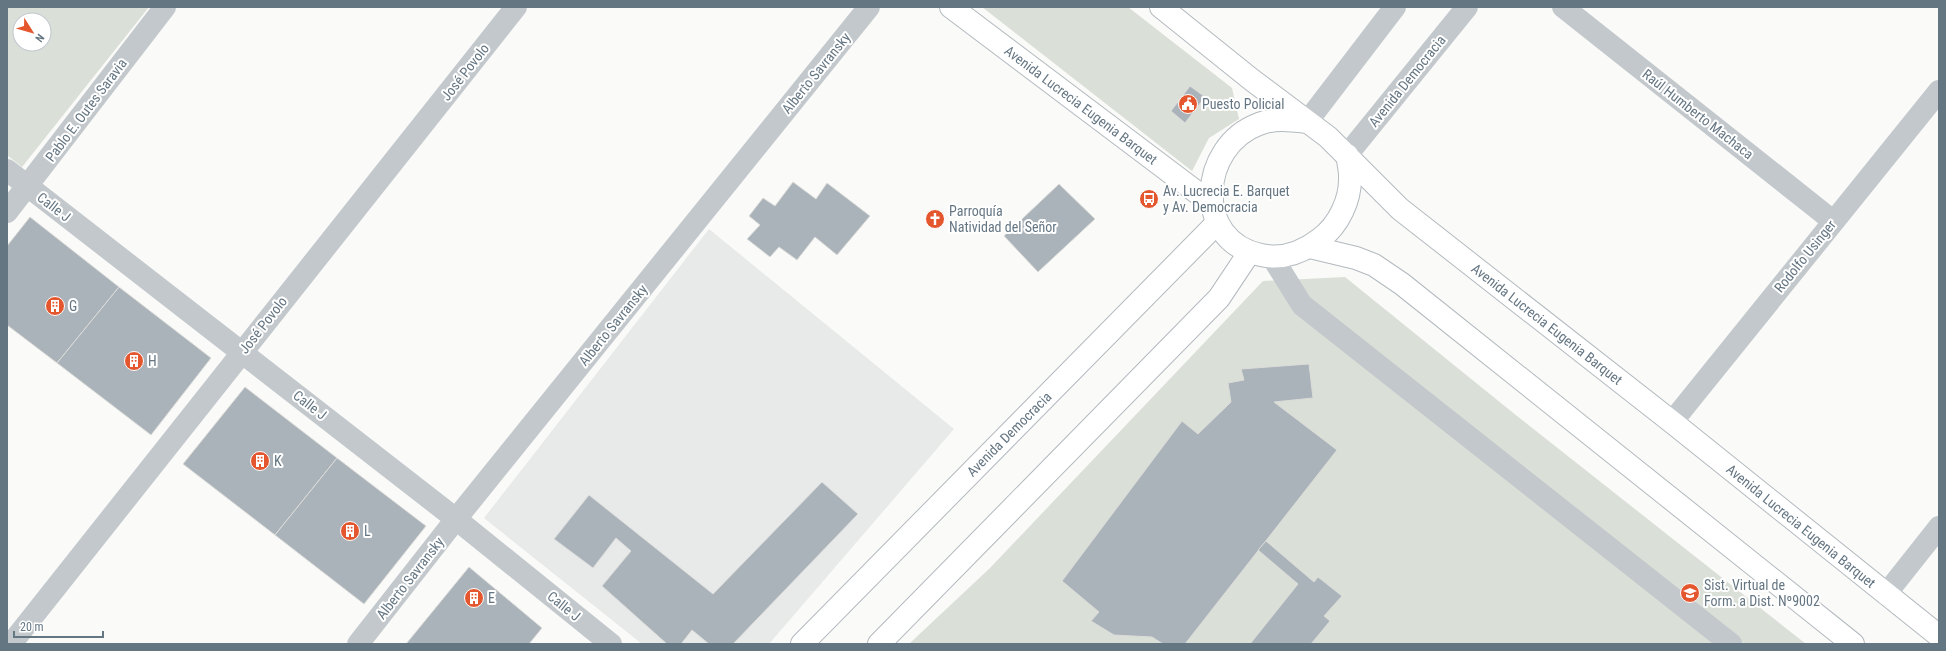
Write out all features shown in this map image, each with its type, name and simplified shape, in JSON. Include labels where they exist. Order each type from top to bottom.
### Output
[{"type":"main road","name":"Avenida Lucrecia Eugenia Barquet","points":[[951,7],[1214,213]]},
{"type":"main road","name":"Avenida Lucrecia Eugenia Barquet","points":[[1161,7],[1328,137],[1400,209],[1672,422],[1939,636]]},
{"type":"main road","points":[[1307,122],[1282,119],[1258,124],[1238,137],[1222,156],[1212,179],[1214,213],[1225,236],[1236,246],[1249,253],[1272,257],[1292,254],[1310,247],[1327,234],[1340,217],[1348,197],[1350,176],[1346,155]]},
{"type":"main road","name":"Avenida Democracia","points":[[802,644],[1214,213]]},
{"type":"main road","points":[[1310,247],[1356,258],[1374,265],[1402,284],[1853,644]]},
{"type":"main road","points":[[879,644],[1218,298],[1249,253]]},
{"type":"street","name":"Pablo E. Outes Saravia","points":[[7,212],[165,7]]},
{"type":"street","name":"José Povolo","points":[[11,644],[516,7]]},
{"type":"street","name":"Alberto Savransky","points":[[358,644],[456,518],[869,7]]},
{"type":"street","points":[[1307,122],[1395,7]]},
{"type":"street","name":"Avenida Democracia","points":[[1346,155],[1467,7]]},
{"type":"street","name":"Raúl Humberto Machaca","points":[[1564,7],[1833,221]]},
{"type":"street","name":"Rodolfo Usinger","points":[[1672,422],[1939,91]]},
{"type":"street","name":"Calle J","points":[[7,170],[456,518],[611,644]]},
{"type":"street","points":[[1272,257],[1302,305],[1731,644]]},
{"type":"street","points":[[1886,594],[1939,527]]},
{"type":"shaded area","points":[[7,7],[149,7],[22,167],[7,155]]},
{"type":"shaded area","points":[[982,7],[1128,7],[1232,88],[1239,119],[1209,138],[1192,171]]},
{"type":"shaded area","points":[[709,229],[954,429],[769,644],[642,644],[484,518]]},
{"type":"shaded area","points":[[1345,277],[1517,416],[1806,644],[909,644],[990,568],[1263,281]]},
{"type":"building","name":"Puesto Policial","points":[[1190,86],[1205,97],[1185,123],[1171,111]]},
{"type":"building","points":[[793,182],[816,199],[827,183],[870,216],[837,255],[815,237],[797,260],[779,247],[770,257],[747,239],[760,225],[749,216],[763,198],[775,206]]},
{"type":"building","points":[[1059,184],[1095,219],[1038,272],[1004,236]]},
{"type":"building","name":"G","points":[[30,217],[119,287],[57,363],[7,325],[7,246]]},
{"type":"building","name":"H","points":[[119,287],[211,358],[151,435],[57,363]]},
{"type":"building","points":[[1309,364],[1313,398],[1274,402],[1337,450],[1185,644],[1163,644],[1152,637],[1114,635],[1091,621],[1099,612],[1062,581],[1182,421],[1198,434],[1231,402],[1228,383],[1244,380],[1241,369]]},
{"type":"building","name":"K","points":[[245,387],[337,458],[275,535],[183,464]]},
{"type":"building","name":"L","points":[[337,458],[426,526],[364,604],[275,535]]},
{"type":"building","points":[[822,482],[858,514],[733,644],[709,644],[692,630],[681,644],[667,644],[602,586],[631,551],[616,538],[593,568],[554,539],[589,495],[713,594]]},
{"type":"building","points":[[1266,541],[1314,582],[1318,577],[1342,596],[1324,616],[1330,621],[1311,644],[1250,644],[1298,584],[1258,550]]},
{"type":"building","name":"E","points":[[469,567],[542,628],[529,644],[406,644]]},
{"type":"place","name":"Puesto Policial","points":[[1188,104]]},
{"type":"place","name":"Av. Lucrecia E. Barquet y Av. Democracia","points":[[1149,199]]},
{"type":"place","name":"Parroquía Natividad del Señor","points":[[935,219]]},
{"type":"place","name":"G","points":[[55,306]]},
{"type":"place","name":"H","points":[[134,361]]},
{"type":"place","name":"K","points":[[260,461]]},
{"type":"place","name":"L","points":[[350,531]]},
{"type":"place","name":"Sist. Virtual de Form. a Dist. Nº9002","points":[[1690,593]]},
{"type":"place","name":"E","points":[[474,598]]}]
